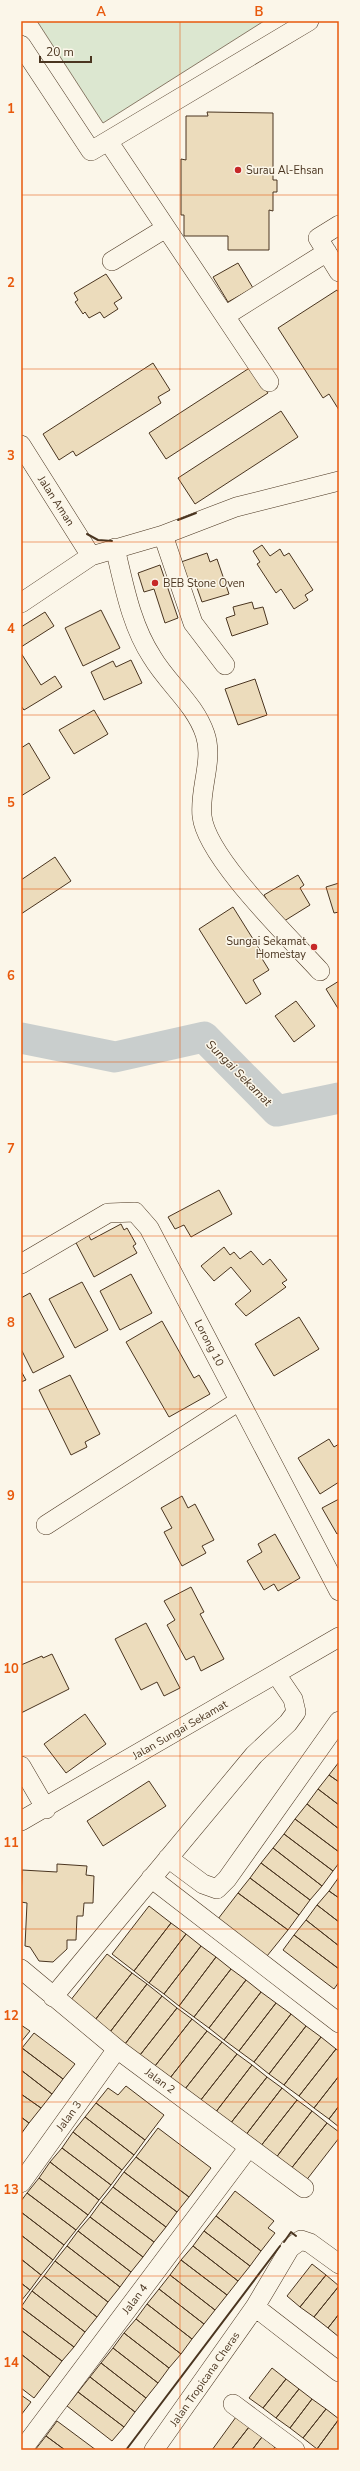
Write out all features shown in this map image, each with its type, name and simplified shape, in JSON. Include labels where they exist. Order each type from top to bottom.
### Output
[{"type":"street","points":[[23,52],[91,152],[309,21]]},
{"type":"street","points":[[108,141],[269,382]]},
{"type":"street","points":[[339,225],[318,238],[339,272]]},
{"type":"street","points":[[112,261],[166,228]]},
{"type":"street","points":[[225,316],[327,252]]},
{"type":"street","name":"Jalan Aman","points":[[21,445],[91,556]]},
{"type":"street","points":[[21,603],[91,556],[163,535],[236,507],[339,481]]},
{"type":"street","points":[[163,535],[193,623],[225,665]]},
{"type":"street","points":[[115,548],[127,598],[144,643],[152,658],[194,711],[205,735],[208,758],[202,785],[202,816],[210,842],[228,868],[320,971]]},
{"type":"street","name":"Lorong 10","points":[[21,1264],[108,1213],[135,1212],[150,1228],[339,1591]]},
{"type":"street","points":[[46,1525],[239,1401]]},
{"type":"street","name":"Jalan Sungai Sekamat","points":[[21,1821],[46,1809],[339,1637]]},
{"type":"street","points":[[53,1997],[254,1755],[288,1723],[296,1712],[293,1699],[276,1674]]},
{"type":"street","points":[[168,1858],[203,1884],[217,1889],[227,1879],[339,1721]]},
{"type":"street","points":[[21,1766],[46,1809]]},
{"type":"street","points":[[151,1878],[338,2020]]},
{"type":"street","name":"Jalan 2","points":[[21,1969],[117,2049],[304,2188]]},
{"type":"street","name":"Jalan 3","points":[[21,2183],[117,2049]]},
{"type":"street","name":"Jalan 4","points":[[22,2450],[249,2147]]},
{"type":"street","name":"Jalan Tropicana Cheras","points":[[157,2449],[255,2307],[290,2248],[301,2240],[310,2243],[339,2264]]},
{"type":"street","points":[[255,2307],[339,2372]]},
{"type":"street","points":[[233,2404],[295,2450]]},
{"type":"green space","points":[[37,21],[264,21],[103,123]]},
{"type":"building","points":[[207,112],[273,113],[273,180],[277,180],[277,192],[273,192],[273,211],[269,210],[269,250],[228,250],[228,236],[184,236],[184,215],[181,215],[181,159],[186,160],[186,116],[208,116]]},
{"type":"building","points":[[238,263],[253,288],[228,302],[213,277]]},
{"type":"building","points":[[106,274],[122,298],[114,303],[118,309],[104,318],[100,312],[89,318],[85,312],[83,314],[75,302],[78,300],[74,293]]},
{"type":"building","points":[[337,290],[339,293],[339,410],[329,394],[323,398],[278,328]]},
{"type":"building","points":[[153,363],[170,390],[158,397],[161,403],[76,456],[73,451],[59,460],[43,434]]},
{"type":"building","points":[[251,367],[268,393],[166,459],[149,433]]},
{"type":"building","points":[[281,411],[298,437],[195,504],[178,478]]},
{"type":"building","points":[[262,545],[270,556],[280,549],[284,556],[289,553],[313,590],[305,595],[308,600],[294,609],[281,589],[276,593],[257,564],[260,562],[253,551]]},
{"type":"building","points":[[207,553],[210,562],[217,559],[229,594],[202,602],[196,585],[189,587],[181,562]]},
{"type":"building","points":[[160,565],[178,618],[165,623],[154,589],[144,592],[138,573]]},
{"type":"building","points":[[252,602],[254,609],[263,607],[268,624],[232,636],[226,618],[235,615],[233,607]]},
{"type":"building","points":[[101,610],[120,648],[83,666],[65,628]]},
{"type":"building","points":[[45,612],[54,626],[21,647],[21,627]]},
{"type":"building","points":[[21,653],[41,685],[55,676],[62,687],[24,710],[21,706]]},
{"type":"building","points":[[131,660],[142,683],[104,700],[91,672],[113,661],[116,667]]},
{"type":"building","points":[[255,679],[267,715],[238,725],[225,689]]},
{"type":"building","points":[[94,710],[108,734],[74,754],[59,730]]},
{"type":"building","points":[[29,743],[50,778],[21,796],[21,748]]},
{"type":"building","points":[[55,857],[71,881],[21,914],[21,880]]},
{"type":"building","points":[[298,875],[304,885],[300,888],[310,905],[281,923],[264,895]]},
{"type":"building","points":[[339,883],[339,912],[334,913],[326,887]]},
{"type":"building","points":[[233,907],[263,955],[261,957],[269,970],[253,980],[261,994],[246,1004],[199,929]]},
{"type":"building","points":[[339,981],[339,1010],[326,989]]},
{"type":"building","points":[[296,1001],[315,1026],[294,1042],[275,1016]]},
{"type":"building","points":[[219,1190],[232,1214],[191,1237],[184,1225],[175,1229],[168,1217]]},
{"type":"building","points":[[121,1224],[124,1230],[127,1228],[136,1244],[133,1246],[137,1253],[94,1277],[74,1239],[87,1232],[91,1240]]},
{"type":"building","points":[[224,1247],[230,1255],[234,1252],[240,1259],[251,1251],[263,1265],[270,1259],[287,1280],[282,1283],[286,1287],[246,1316],[235,1304],[251,1291],[231,1267],[214,1281],[201,1266]]},
{"type":"building","points":[[131,1274],[152,1313],[120,1330],[100,1291]]},
{"type":"building","points":[[82,1282],[108,1330],[75,1348],[49,1299]]},
{"type":"building","points":[[30,1293],[64,1357],[33,1373],[21,1349],[21,1298]]},
{"type":"building","points":[[299,1317],[319,1349],[274,1376],[255,1344]]},
{"type":"building","points":[[162,1321],[194,1378],[199,1375],[210,1394],[169,1417],[126,1342]]},
{"type":"building","points":[[21,1371],[26,1380],[21,1382]]},
{"type":"building","points":[[70,1375],[100,1434],[85,1442],[87,1447],[71,1455],[39,1390]]},
{"type":"building","points":[[329,1439],[334,1447],[339,1444],[339,1482],[320,1494],[298,1458]]},
{"type":"building","points":[[182,1496],[188,1508],[195,1504],[214,1540],[202,1546],[206,1553],[182,1566],[164,1532],[172,1528],[161,1508]]},
{"type":"building","points":[[339,1499],[339,1533],[337,1534],[322,1508]]},
{"type":"building","points":[[275,1534],[300,1578],[278,1591],[274,1584],[264,1590],[247,1561],[262,1552],[258,1544]]},
{"type":"building","points":[[191,1587],[204,1612],[200,1614],[224,1659],[201,1671],[194,1656],[186,1660],[167,1625],[175,1620],[164,1601]]},
{"type":"building","points":[[146,1623],[180,1688],[164,1696],[157,1682],[141,1690],[115,1639]]},
{"type":"building","points":[[52,1654],[69,1689],[21,1713],[21,1665],[42,1656],[43,1658]]},
{"type":"building","points":[[85,1714],[106,1744],[66,1773],[44,1744]]},
{"type":"building","points":[[339,1762],[339,1782],[329,1775]]},
{"type":"building","points":[[329,1775],[339,1782],[339,1805],[318,1789]]},
{"type":"building","points":[[149,1781],[166,1806],[103,1846],[87,1821]]},
{"type":"building","points":[[318,1789],[339,1805],[339,1829],[307,1804]]},
{"type":"building","points":[[307,1804],[339,1829],[339,1852],[295,1819]]},
{"type":"building","points":[[295,1819],[339,1852],[339,1863],[333,1871],[284,1834]]},
{"type":"building","points":[[284,1834],[333,1871],[322,1886],[273,1848]]},
{"type":"building","points":[[273,1848],[322,1886],[310,1900],[261,1863]]},
{"type":"building","points":[[261,1863],[310,1900],[299,1915],[250,1878]]},
{"type":"building","points":[[57,1864],[87,1866],[86,1875],[94,1876],[93,1903],[84,1903],[83,1916],[77,1916],[76,1940],[67,1940],[67,1949],[53,1962],[39,1961],[30,1947],[25,1946],[27,1903],[21,1902],[22,1870],[57,1872]]},
{"type":"building","points":[[339,1877],[339,1898],[329,1891]]},
{"type":"building","points":[[250,1878],[299,1915],[288,1930],[238,1893]]},
{"type":"building","points":[[329,1891],[339,1898],[339,1922],[317,1905]]},
{"type":"building","points":[[238,1893],[288,1930],[267,1956],[218,1919]]},
{"type":"building","points":[[317,1905],[339,1922],[339,1946],[306,1920]]},
{"type":"building","points":[[149,1906],[171,1923],[134,1971],[112,1954]]},
{"type":"building","points":[[306,1920],[339,1946],[339,1969],[294,1935]]},
{"type":"building","points":[[171,1923],[186,1934],[149,1983],[134,1971]]},
{"type":"building","points":[[186,1934],[201,1946],[164,1994],[149,1983]]},
{"type":"building","points":[[294,1935],[339,1969],[339,1982],[334,1989],[283,1950]]},
{"type":"building","points":[[201,1946],[216,1957],[179,2006],[164,1994]]},
{"type":"building","points":[[107,1954],[132,1973],[95,2020],[70,2001]]},
{"type":"building","points":[[216,1957],[231,1969],[194,2017],[179,2006]]},
{"type":"building","points":[[231,1969],[246,1980],[209,2028],[194,2017]]},
{"type":"building","points":[[132,1973],[147,1984],[110,2032],[95,2020]]},
{"type":"building","points":[[246,1980],[261,1992],[224,2040],[209,2028]]},
{"type":"building","points":[[147,1984],[162,1996],[125,2044],[110,2032]]},
{"type":"building","points":[[261,1992],[276,2003],[239,2051],[224,2040]]},
{"type":"building","points":[[162,1996],[177,2008],[140,2055],[125,2044]]},
{"type":"building","points":[[276,2003],[291,2014],[254,2062],[239,2051]]},
{"type":"building","points":[[177,2008],[192,2019],[155,2066],[140,2055]]},
{"type":"building","points":[[291,2014],[306,2026],[269,2074],[254,2062]]},
{"type":"building","points":[[192,2019],[207,2031],[170,2078],[155,2066]]},
{"type":"building","points":[[21,2025],[30,2031],[21,2042]]},
{"type":"building","points":[[306,2026],[321,2037],[284,2085],[269,2074]]},
{"type":"building","points":[[207,2031],[222,2042],[185,2089],[170,2078]]},
{"type":"building","points":[[34,2033],[75,2064],[63,2079],[22,2048]]},
{"type":"building","points":[[321,2037],[336,2049],[299,2096],[284,2085]]},
{"type":"building","points":[[222,2042],[237,2054],[200,2101],[185,2089]]},
{"type":"building","points":[[22,2048],[63,2079],[52,2094],[21,2070]]},
{"type":"building","points":[[336,2049],[339,2051],[339,2076],[314,2108],[299,2096]]},
{"type":"building","points":[[237,2054],[252,2065],[215,2113],[200,2101]]},
{"type":"building","points":[[252,2065],[267,2077],[230,2124],[215,2113]]},
{"type":"building","points":[[21,2070],[52,2094],[41,2108],[21,2094]]},
{"type":"building","points":[[339,2076],[339,2106],[329,2119],[314,2108]]},
{"type":"building","points":[[267,2077],[282,2088],[245,2136],[230,2124]]},
{"type":"building","points":[[126,2086],[164,2115],[145,2140],[96,2103],[108,2088],[118,2095]]},
{"type":"building","points":[[282,2088],[297,2100],[260,2147],[245,2136]]},
{"type":"building","points":[[21,2094],[41,2108],[29,2123],[21,2117]]},
{"type":"building","points":[[297,2100],[312,2111],[275,2159],[260,2147]]},
{"type":"building","points":[[96,2103],[145,2140],[134,2155],[85,2117]]},
{"type":"building","points":[[339,2106],[339,2127],[329,2119]]},
{"type":"building","points":[[312,2111],[327,2123],[290,2170],[275,2159]]},
{"type":"building","points":[[21,2117],[29,2123],[21,2134]]},
{"type":"building","points":[[85,2117],[134,2155],[122,2170],[73,2132]]},
{"type":"building","points":[[327,2123],[339,2132],[339,2138],[305,2182],[290,2170]]},
{"type":"building","points":[[158,2128],[211,2168],[189,2197],[136,2157]]},
{"type":"building","points":[[73,2132],[122,2170],[111,2185],[62,2148]]},
{"type":"building","points":[[62,2148],[111,2185],[99,2200],[50,2162]]},
{"type":"building","points":[[136,2157],[189,2197],[177,2212],[124,2172]]},
{"type":"building","points":[[50,2162],[99,2200],[88,2215],[39,2178]]},
{"type":"building","points":[[124,2172],[177,2212],[166,2227],[113,2187]]},
{"type":"building","points":[[39,2178],[88,2215],[76,2230],[27,2193]]},
{"type":"building","points":[[113,2187],[166,2227],[154,2242],[101,2202]]},
{"type":"building","points":[[235,2191],[274,2221],[268,2228],[275,2233],[261,2251],[216,2216]]},
{"type":"building","points":[[27,2193],[76,2230],[64,2245],[21,2212],[21,2201]]},
{"type":"building","points":[[101,2202],[154,2242],[143,2257],[90,2217]]},
{"type":"building","points":[[21,2212],[64,2245],[53,2260],[21,2235]]},
{"type":"building","points":[[216,2216],[261,2251],[250,2266],[204,2231]]},
{"type":"building","points":[[90,2217],[143,2257],[131,2272],[78,2231]]},
{"type":"building","points":[[78,2231],[131,2272],[120,2287],[67,2246]]},
{"type":"building","points":[[204,2231],[250,2266],[238,2281],[193,2246]]},
{"type":"building","points":[[21,2235],[53,2260],[41,2275],[21,2259]]},
{"type":"building","points":[[67,2246],[120,2287],[108,2302],[55,2261]]},
{"type":"building","points":[[193,2246],[238,2281],[227,2295],[181,2260]]},
{"type":"building","points":[[21,2259],[41,2275],[30,2290],[21,2283]]},
{"type":"building","points":[[181,2260],[227,2295],[215,2310],[170,2275]]},
{"type":"building","points":[[55,2261],[108,2302],[97,2317],[44,2276]]},
{"type":"building","points":[[312,2264],[326,2275],[300,2307],[287,2296]]},
{"type":"building","points":[[170,2275],[215,2310],[204,2324],[159,2289]]},
{"type":"building","points":[[326,2275],[339,2286],[314,2317],[300,2307]]},
{"type":"building","points":[[44,2276],[97,2317],[85,2332],[32,2291]]},
{"type":"building","points":[[21,2283],[30,2290],[21,2301]]},
{"type":"building","points":[[339,2286],[339,2314],[328,2328],[314,2317]]},
{"type":"building","points":[[159,2289],[204,2324],[192,2339],[147,2304]]},
{"type":"building","points":[[32,2291],[85,2332],[74,2347],[21,2307]]},
{"type":"building","points":[[147,2304],[192,2339],[181,2354],[136,2319]]},
{"type":"building","points":[[21,2307],[74,2347],[62,2361],[21,2330]]},
{"type":"building","points":[[339,2314],[339,2337],[328,2328]]},
{"type":"building","points":[[136,2319],[181,2354],[169,2368],[124,2333]]},
{"type":"building","points":[[21,2330],[62,2361],[50,2377],[21,2354]]},
{"type":"building","points":[[124,2333],[169,2368],[158,2383],[113,2348]]},
{"type":"building","points":[[113,2348],[158,2383],[146,2398],[101,2363]]},
{"type":"building","points":[[21,2354],[50,2377],[34,2398],[21,2388]]},
{"type":"building","points":[[101,2363],[146,2398],[135,2412],[90,2377]]},
{"type":"building","points":[[272,2368],[286,2379],[263,2408],[249,2398]]},
{"type":"building","points":[[90,2377],[135,2412],[124,2427],[78,2392]]},
{"type":"building","points":[[286,2379],[299,2389],[276,2418],[263,2408]]},
{"type":"building","points":[[299,2389],[312,2399],[290,2428],[276,2418]]},
{"type":"building","points":[[78,2392],[124,2427],[112,2441],[67,2406]]},
{"type":"building","points":[[21,2395],[31,2402],[21,2415]]},
{"type":"building","points":[[312,2399],[326,2409],[303,2438],[290,2428]]},
{"type":"building","points":[[326,2409],[339,2419],[317,2449],[303,2438]]},
{"type":"building","points":[[236,2417],[249,2427],[231,2450],[212,2450]]},
{"type":"building","points":[[339,2419],[339,2447],[337,2450],[318,2450],[317,2449]]},
{"type":"building","points":[[57,2421],[96,2450],[65,2450],[46,2436]]},
{"type":"building","points":[[249,2427],[262,2437],[252,2450],[231,2450]]},
{"type":"building","points":[[46,2436],[65,2450],[35,2450]]},
{"type":"building","points":[[262,2437],[275,2447],[273,2450],[252,2450]]},
{"type":"waterway","name":"Sungai Sekamat","points":[[21,1038],[115,1057],[204,1037],[277,1111],[339,1098]]},
{"type":"wall","points":[[178,520],[196,513]]},
{"type":"wall","points":[[87,534],[98,540],[112,541]]},
{"type":"wall","points":[[284,2242],[291,2232],[296,2236]]},
{"type":"wall","points":[[126,2450],[280,2246]]},
{"type":"place","name":"Surau Al-Ehsan","points":[[238,170]]},
{"type":"place","name":"BEB Stone Oven","points":[[155,583]]},
{"type":"place","name":"Sungai Sekamat Homestay","points":[[314,947]]}]
